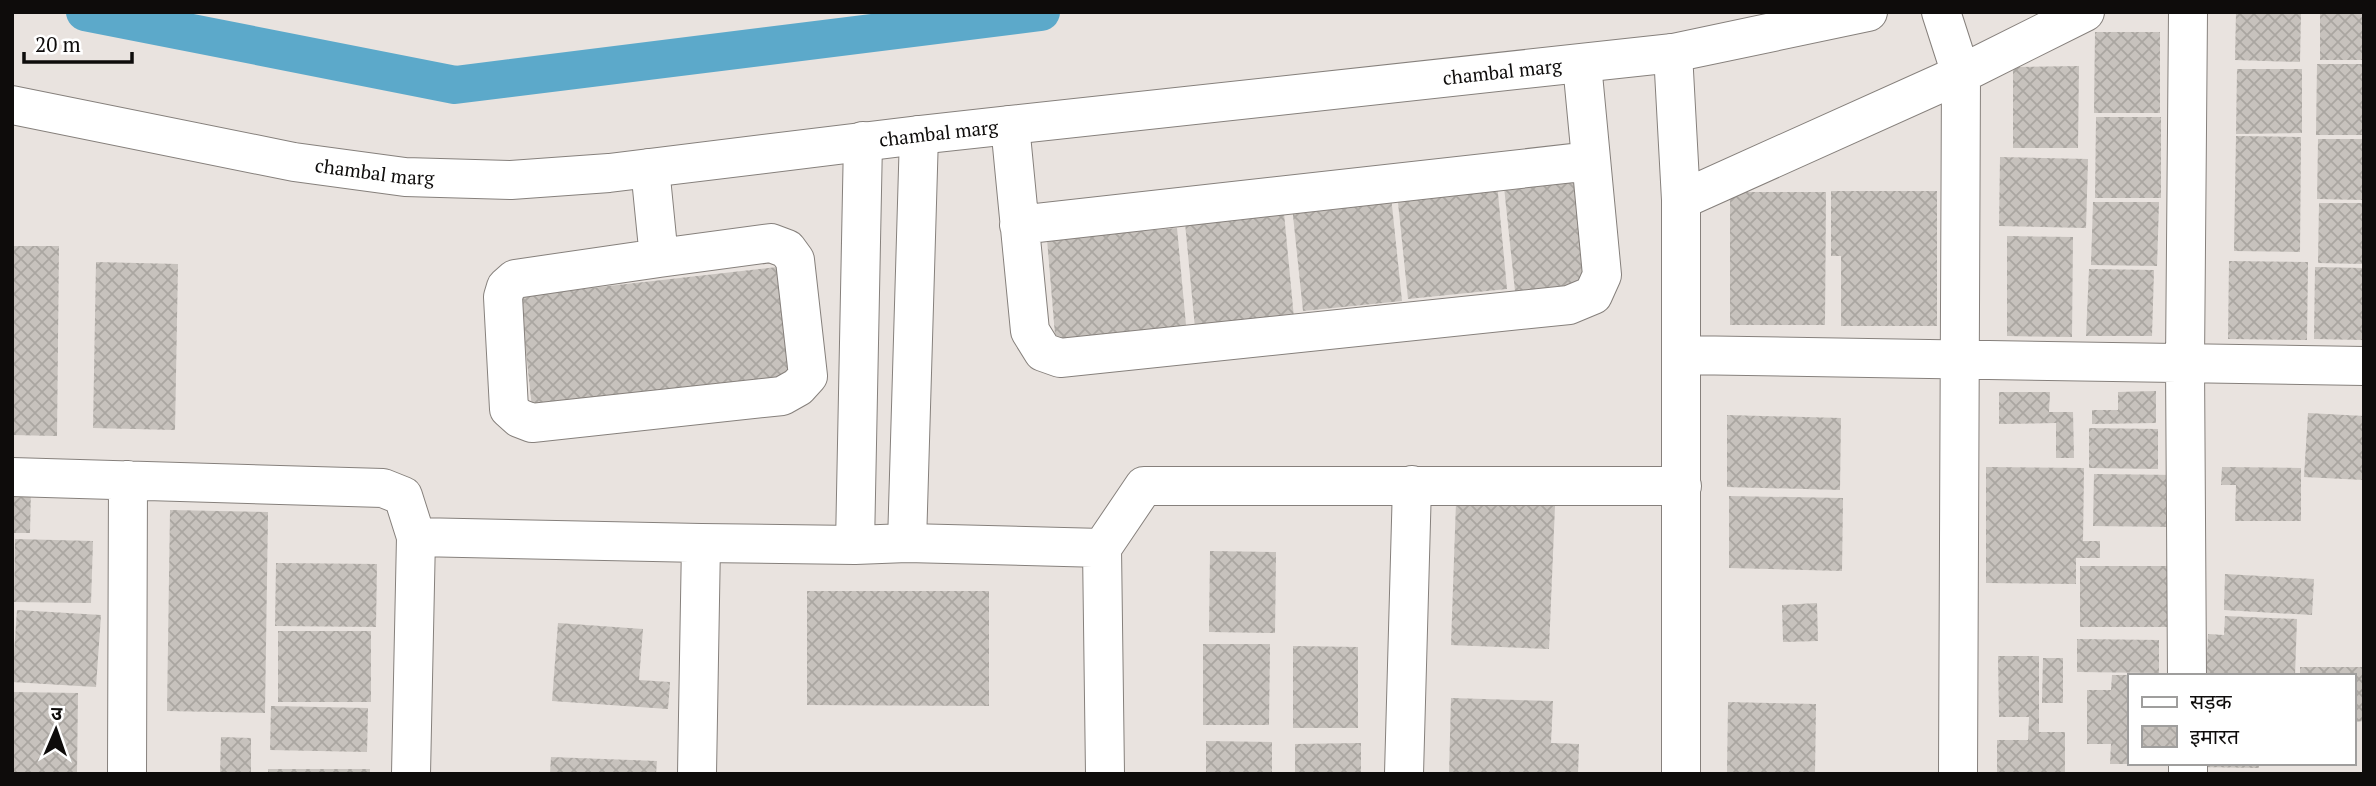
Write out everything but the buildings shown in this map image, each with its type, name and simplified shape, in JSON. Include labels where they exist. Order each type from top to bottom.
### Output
[{"type":"street","name":"chambal marg","points":[[12,105],[294,162],[405,177],[511,180],[609,173],[863,141],[1673,54],[1868,12]]},
{"type":"street","points":[[1941,12],[1961,74],[1958,774]]},
{"type":"street","points":[[1681,200],[1961,74],[2085,12]]},
{"type":"street","points":[[2188,12],[2185,363],[2188,674]]},
{"type":"street","points":[[1673,54],[1681,200],[1681,774]]},
{"type":"street","points":[[1010,125],[1030,331],[1043,352],[1059,358],[1569,305],[1593,295],[1602,275],[1582,64]]},
{"type":"street","points":[[907,543],[919,135]]},
{"type":"street","points":[[855,545],[863,141]]},
{"type":"street","points":[[1019,225],[1591,161]]},
{"type":"street","points":[[650,168],[659,258]]},
{"type":"street","points":[[771,243],[787,248],[795,260],[808,376],[798,387],[782,396],[531,423],[519,418],[509,409],[503,297],[506,287],[515,279],[659,258],[771,243]]},
{"type":"street","points":[[1682,355],[2364,366]]},
{"type":"street","points":[[12,477],[383,488],[403,496],[416,537],[411,774]]},
{"type":"street","points":[[127,774],[128,481]]},
{"type":"street","points":[[1404,774],[1412,485]]},
{"type":"street","points":[[1105,774],[1102,548],[1144,486],[1682,486]]},
{"type":"street","points":[[416,537],[1102,548]]},
{"type":"street","points":[[697,774],[701,543]]},
{"type":"waterway","points":[[85,12],[455,85],[1041,12]]}]
